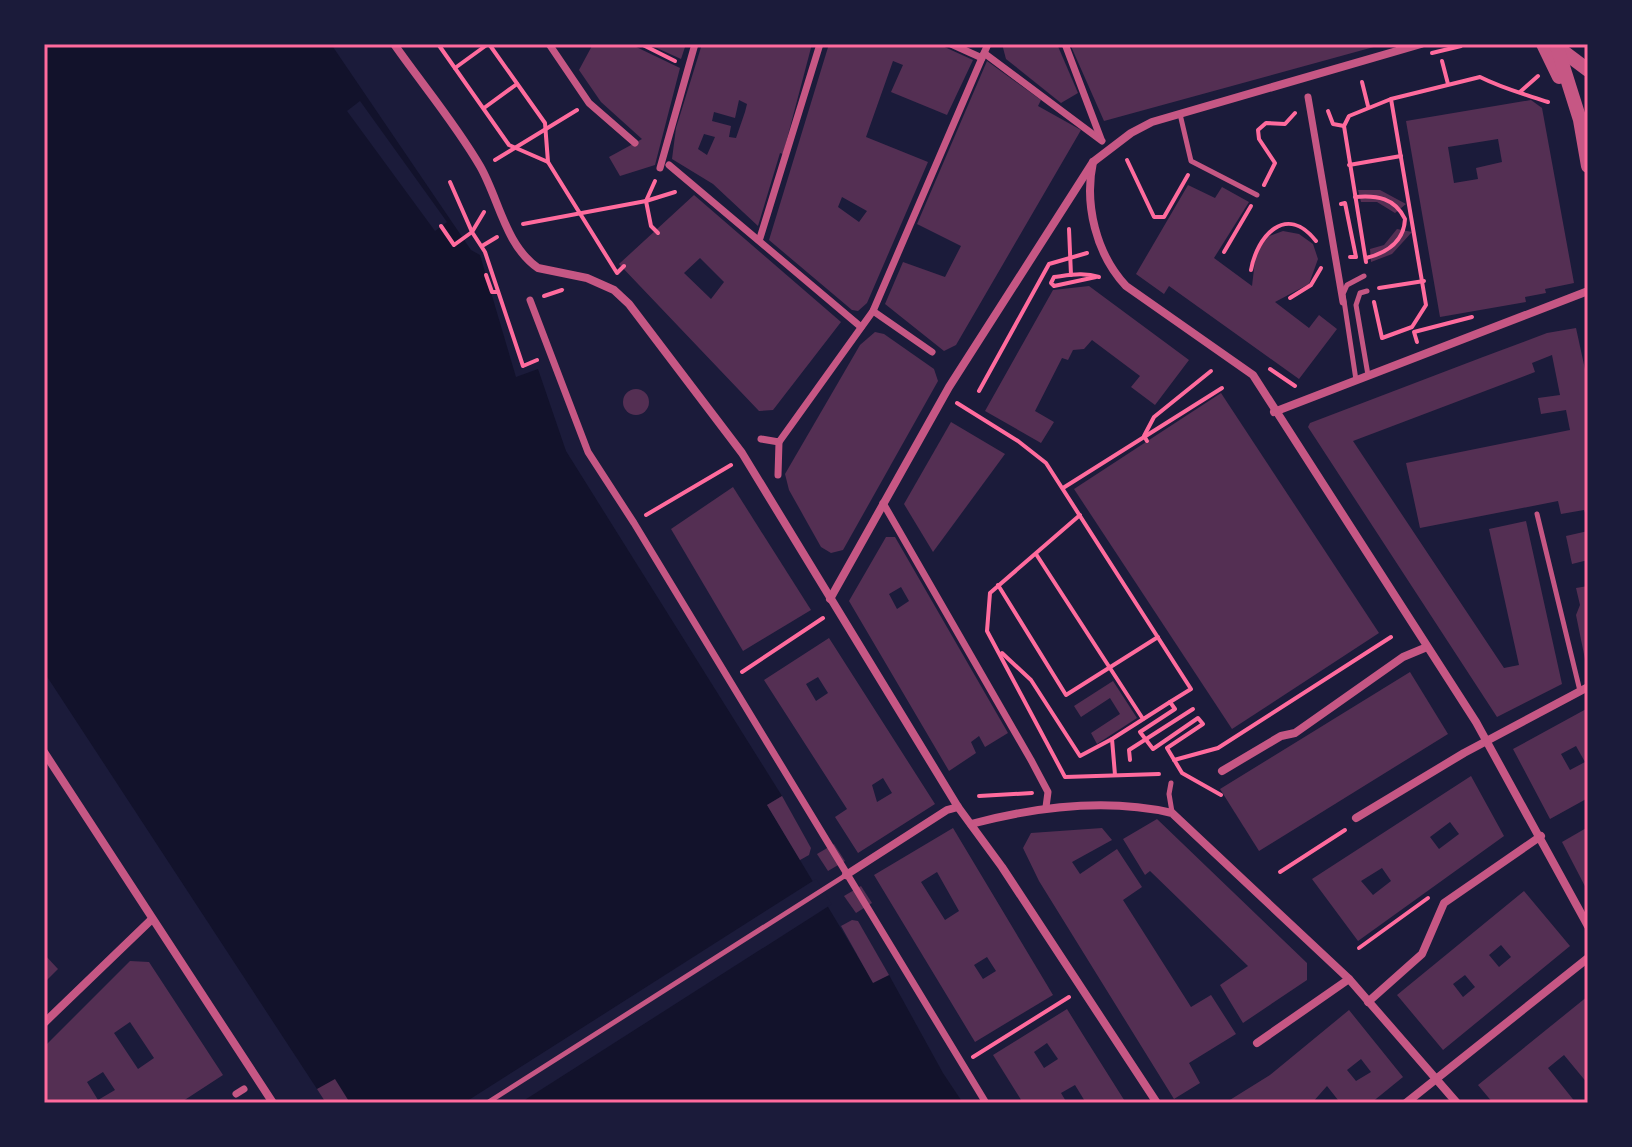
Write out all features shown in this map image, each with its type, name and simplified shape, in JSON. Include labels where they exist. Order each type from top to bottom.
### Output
[{"type":"street","points":[[394,44],[481,167],[508,230],[528,261],[538,268],[606,286],[629,304],[742,453],[958,807],[1157,1103]]},
{"type":"street","points":[[549,44],[589,103],[635,143]]},
{"type":"street","points":[[660,168],[695,44]]},
{"type":"street","points":[[760,238],[820,44]]},
{"type":"street","points":[[951,44],[983,56],[1102,141],[1065,44]]},
{"type":"street","points":[[778,475],[779,442],[873,311],[988,44]]},
{"type":"street","points":[[830,599],[949,387],[1093,162],[1131,133],[1180,114],[1421,44]]},
{"type":"street","points":[[1553,45],[1588,70]]},
{"type":"street","points":[[1553,45],[1584,118],[1588,166]]},
{"type":"street","points":[[1308,97],[1343,302]]},
{"type":"street","points":[[1093,162],[1087,187],[1100,246],[1114,274],[1253,375],[1488,741],[1588,926]]},
{"type":"street","points":[[669,165],[760,238],[861,327]]},
{"type":"street","points":[[1274,412],[1588,291]]},
{"type":"street","points":[[530,300],[588,452],[986,1103]]},
{"type":"street","points":[[873,311],[932,352]]},
{"type":"street","points":[[761,439],[779,442]]},
{"type":"street","points":[[883,503],[1048,792],[1046,807]]},
{"type":"street","points":[[1222,771],[1281,736],[1295,733],[1403,657],[1427,647]]},
{"type":"street","points":[[1356,818],[1584,689]]},
{"type":"street","points":[[44,752],[273,1103]]},
{"type":"street","points":[[846,875],[947,810],[958,807]]},
{"type":"street","points":[[971,824],[1046,807],[1152,808],[1172,813],[1349,979],[1457,1103]]},
{"type":"street","points":[[1368,1002],[1422,954],[1444,903],[1541,836]]},
{"type":"street","points":[[44,1023],[151,920]]},
{"type":"street","points":[[1406,1103],[1588,958]]},
{"type":"street","points":[[1257,1043],[1349,979]]},
{"type":"lane","points":[[1180,114],[1191,161],[1257,195]]},
{"type":"lane","points":[[1356,380],[1343,302],[1347,285],[1366,275]]},
{"type":"lane","points":[[1367,291],[1360,293],[1356,305],[1368,375]]},
{"type":"lane","points":[[1537,514],[1584,689]]},
{"type":"lane","points":[[1171,783],[1172,813]]},
{"type":"lane","points":[[487,1103],[846,875]]},
{"type":"path","points":[[438,44],[509,145],[548,162]]},
{"type":"path","points":[[455,68],[488,44],[546,129],[548,162],[578,215],[617,273],[624,266]]},
{"type":"path","points":[[641,44],[688,67]]},
{"type":"path","points":[[1442,61],[1448,84]]},
{"type":"path","points":[[1366,275],[1366,258],[1344,126],[1349,116],[1391,99],[1480,77],[1513,94],[1520,92],[1538,76]]},
{"type":"path","points":[[1362,82],[1368,106]]},
{"type":"path","points":[[483,109],[517,84]]},
{"type":"path","points":[[1520,92],[1548,102]]},
{"type":"path","points":[[1391,99],[1424,281],[1426,305],[1413,330],[1417,342]]},
{"type":"path","points":[[489,163],[589,103]]},
{"type":"path","points":[[1263,189],[1275,163],[1259,139],[1258,130],[1266,123],[1285,124],[1293,115]]},
{"type":"path","points":[[1329,115],[1333,124],[1344,126]]},
{"type":"path","points":[[1349,165],[1401,156]]},
{"type":"path","points":[[1127,160],[1154,217],[1164,217],[1184,183]]},
{"type":"path","points":[[658,233],[651,226],[646,201],[660,168]]},
{"type":"path","points":[[450,182],[472,232],[484,244],[523,366],[537,361]]},
{"type":"path","points":[[514,226],[646,201],[695,185]]},
{"type":"path","points":[[1224,252],[1257,195]]},
{"type":"path","points":[[1355,197],[1378,196],[1393,202],[1405,219]]},
{"type":"path","points":[[441,226],[454,245],[472,232],[486,209]]},
{"type":"path","points":[[1405,219],[1412,218]]},
{"type":"path","points":[[1366,258],[1390,249],[1399,239],[1405,219]]},
{"type":"path","points":[[1251,270],[1262,236],[1283,225],[1303,229],[1321,247]]},
{"type":"path","points":[[1350,229],[1360,228]]},
{"type":"path","points":[[1070,247],[1071,275]]},
{"type":"path","points":[[979,391],[1049,264],[1071,255],[1093,252]]},
{"type":"path","points":[[1290,298],[1317,278],[1323,258]]},
{"type":"path","points":[[1089,273],[1096,277],[1054,286],[1051,283],[1054,277],[1071,275],[1089,273]]},
{"type":"path","points":[[486,275],[492,292],[498,292]]},
{"type":"path","points":[[1383,346],[1371,289],[1424,281]]},
{"type":"path","points":[[1382,338],[1487,314]]},
{"type":"path","points":[[1145,438],[1154,417],[1211,371]]},
{"type":"path","points":[[1063,488],[1222,388]]},
{"type":"path","points":[[957,403],[1018,441],[1046,463],[1191,689],[1080,756],[1031,680],[1000,651]]},
{"type":"path","points":[[634,523],[730,464]]},
{"type":"path","points":[[1080,515],[990,593],[987,631],[1065,777],[1160,774]]},
{"type":"path","points":[[1035,553],[1143,719]]},
{"type":"path","points":[[998,585],[1066,695],[1158,637]]},
{"type":"path","points":[[730,681],[823,618]]},
{"type":"path","points":[[1174,760],[1218,748],[1391,637]]},
{"type":"path","points":[[1170,702],[1175,709],[1140,732],[1153,749],[1198,718],[1203,724],[1167,748],[1182,773],[1221,795]]},
{"type":"path","points":[[1130,760],[1129,750],[1193,709]]},
{"type":"path","points":[[1245,721],[1249,728]]},
{"type":"path","points":[[1112,739],[1115,775]]},
{"type":"path","points":[[1174,774],[1182,773]]},
{"type":"path","points":[[979,796],[1048,792]]},
{"type":"path","points":[[1280,872],[1345,830]]},
{"type":"path","points":[[1359,948],[1391,924]]},
{"type":"path","points":[[960,1065],[1069,997]]},
{"type":"shaded area","points":[[44,44],[331,44],[471,250],[480,255],[516,377],[538,369],[566,451],[782,796],[767,805],[873,982],[889,975],[963,1103],[350,1103],[317,1089],[44,672]]},
{"type":"pier","points":[[360,101],[447,222],[435,231],[347,111]]},
{"type":"pier","points":[[816,879],[832,904],[520,1103],[464,1103]]},
{"type":"building","points":[[593,44],[630,44],[680,68],[655,165],[620,176],[609,157],[642,139],[601,102],[579,70]]},
{"type":"building","points":[[648,44],[686,44],[681,59]]},
{"type":"building","points":[[702,44],[812,44],[783,154],[780,153],[758,226],[713,184],[672,159],[676,128]],"holes":[[[739,100],[747,104],[745,112],[736,138],[729,137],[731,126],[712,121],[714,112],[735,118]],[[704,134],[715,137],[707,155],[698,149]]]},
{"type":"building","points":[[829,44],[938,44],[973,60],[947,115],[891,92],[903,65],[893,61],[866,137],[928,162],[867,303],[858,311],[852,310],[769,240]],"holes":[[[842,197],[867,211],[859,222],[838,207]]]},
{"type":"building","points":[[1002,44],[1057,44],[1078,93],[1061,103],[1006,59]]},
{"type":"building","points":[[1070,44],[1127,45],[1381,45],[1104,121]]},
{"type":"building","points":[[987,61],[1041,100],[1038,106],[1081,130],[956,345],[944,351],[885,304],[903,262],[945,277],[961,246],[917,224]]},
{"type":"building","points":[[1531,100],[1542,108],[1574,283],[1545,289],[1546,293],[1525,297],[1526,302],[1440,317],[1406,121]],"holes":[[[1498,139],[1502,162],[1476,168],[1478,179],[1454,183],[1448,147]]]},
{"type":"building","points":[[1188,185],[1215,198],[1222,187],[1249,202],[1214,258],[1252,286],[1256,252],[1269,236],[1283,231],[1299,234],[1313,244],[1318,259],[1309,284],[1275,302],[1309,328],[1319,315],[1337,329],[1299,379],[1169,286],[1164,294],[1136,274]]},
{"type":"building","points":[[1358,190],[1380,190],[1406,204],[1395,213],[1377,202],[1361,202]]},
{"type":"building","points":[[694,195],[841,322],[773,410],[759,411],[619,264]],"holes":[[[700,258],[724,282],[711,299],[684,273]]]},
{"type":"building","points":[[1397,229],[1412,232],[1392,254],[1371,262],[1370,249],[1384,245]]},
{"type":"building","points":[[1089,286],[1189,360],[1155,405],[1131,387],[1140,376],[1092,340],[1084,349],[1073,350],[1068,360],[1062,358],[1035,411],[1054,422],[1041,443],[985,411],[1053,290]]},
{"type":"building","points":[[1576,328],[1588,383],[1588,521],[1584,510],[1561,514],[1558,501],[1420,528],[1406,463],[1570,430],[1566,410],[1541,414],[1538,398],[1560,395],[1552,355],[1532,363],[1535,372],[1353,441],[1504,668],[1519,665],[1489,529],[1526,521],[1562,684],[1497,717],[1308,427],[1310,423],[1547,333]]},
{"type":"building","points":[[875,332],[884,334],[934,369],[938,381],[843,550],[831,553],[821,547],[789,490],[785,474],[860,345]]},
{"type":"building","points":[[636,389],[645,393],[649,402],[645,411],[636,415],[627,411],[623,402],[627,393]]},
{"type":"building","points":[[1221,393],[1379,633],[1232,729],[1074,489]]},
{"type":"building","points":[[951,422],[1005,454],[933,552],[904,504]]},
{"type":"building","points":[[733,487],[811,610],[743,651],[671,529]]},
{"type":"building","points":[[1588,531],[1588,560],[1572,564],[1566,536]]},
{"type":"building","points":[[886,537],[895,537],[1008,733],[985,747],[979,736],[971,742],[976,753],[949,771],[849,601]],"holes":[[[901,587],[909,601],[897,609],[889,594]]]},
{"type":"building","points":[[1588,586],[1587,669],[1576,615],[1580,605],[1576,588]]},
{"type":"building","points":[[829,638],[935,804],[858,853],[835,817],[847,809],[764,680]],"holes":[[[818,677],[828,693],[816,701],[806,684]],[[883,778],[892,793],[877,802],[872,785]]]},
{"type":"building","points":[[1410,672],[1448,734],[1259,851],[1220,789]]},
{"type":"building","points":[[1113,681],[1137,718],[1097,744],[1091,733],[1120,714],[1110,698],[1081,717],[1074,706]]},
{"type":"building","points":[[1588,708],[1588,798],[1550,819],[1513,749]],"holes":[[[1576,746],[1585,762],[1570,770],[1561,754]]]},
{"type":"building","points":[[1471,776],[1504,836],[1358,941],[1312,879]],"holes":[[[1450,822],[1459,834],[1439,849],[1430,837]],[[1382,868],[1391,881],[1373,895],[1361,881]]]},
{"type":"building","points":[[782,796],[811,848],[809,855],[800,860],[767,805]]},
{"type":"building","points":[[1157,819],[1307,963],[1307,980],[1243,1023],[1220,985],[1248,966],[1150,871],[1145,875],[1123,839]]},
{"type":"building","points":[[1588,827],[1588,892],[1562,842]]},
{"type":"building","points":[[953,828],[1053,995],[975,1042],[874,875]],"holes":[[[937,872],[959,911],[945,920],[921,882]],[[987,957],[996,971],[983,979],[974,965]]]},
{"type":"building","points":[[1102,828],[1112,840],[1072,862],[1080,874],[1117,849],[1142,887],[1123,900],[1191,1007],[1211,995],[1236,1034],[1189,1063],[1200,1083],[1174,1099],[1039,881],[1023,848],[1031,833]]},
{"type":"building","points":[[834,844],[845,861],[828,871],[817,854]]},
{"type":"building","points":[[861,886],[872,903],[856,913],[844,896]]},
{"type":"building","points":[[1524,891],[1570,946],[1443,1050],[1397,995]],"holes":[[[1501,945],[1511,957],[1499,967],[1489,955]],[[1465,975],[1475,987],[1463,997],[1453,984]]]},
{"type":"building","points":[[852,920],[858,921],[889,975],[873,983],[841,926]]},
{"type":"building","points":[[44,954],[58,969],[44,983]]},
{"type":"building","points":[[130,961],[149,962],[223,1075],[180,1103],[46,1103],[44,1047]],"holes":[[[130,1022],[154,1058],[138,1069],[114,1033]],[[103,1072],[115,1090],[98,1100],[87,1082]]]},
{"type":"building","points":[[1588,996],[1588,1084],[1564,1055],[1548,1068],[1576,1103],[1493,1103],[1478,1085]]},
{"type":"building","points":[[1067,1009],[1126,1103],[1086,1103],[1075,1085],[1061,1093],[1067,1103],[1023,1103],[993,1055]],"holes":[[[1047,1043],[1058,1059],[1044,1068],[1034,1052]]]},
{"type":"building","points":[[1349,1010],[1403,1077],[1371,1103],[1334,1103],[1338,1100],[1327,1086],[1312,1103],[1225,1103],[1270,1075]],"holes":[[[1361,1059],[1371,1072],[1356,1081],[1347,1070]]]},
{"type":"building","points":[[335,1079],[350,1103],[326,1103],[317,1089]]}]
